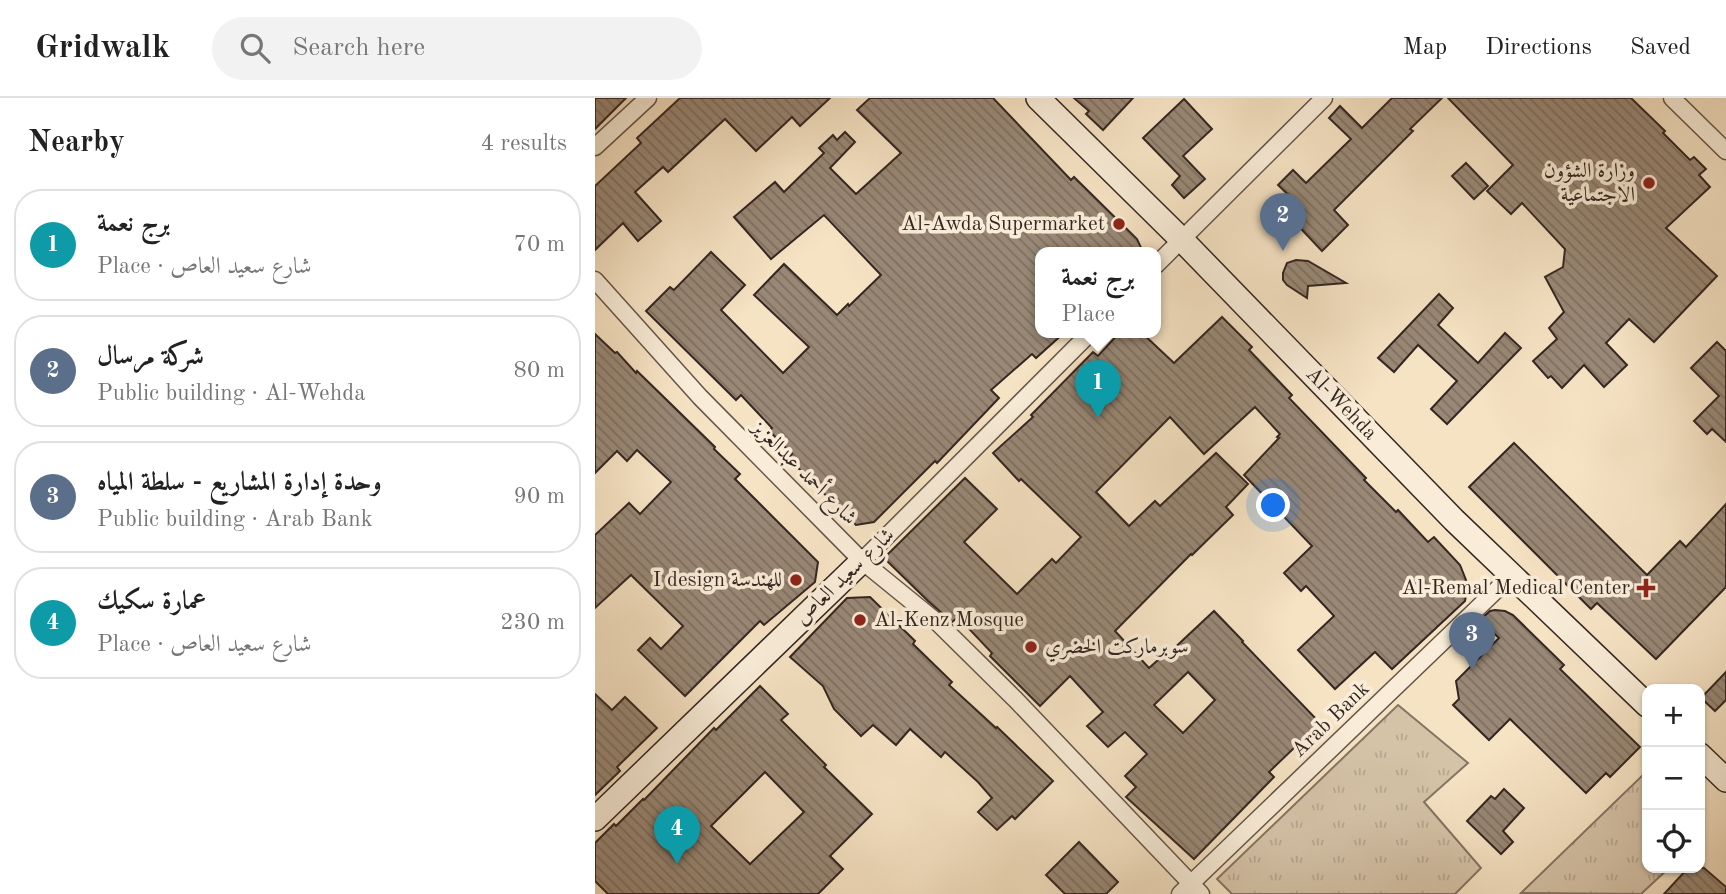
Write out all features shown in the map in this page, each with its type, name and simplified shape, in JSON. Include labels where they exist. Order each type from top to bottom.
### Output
[{"type":"main road","name":"Al-Wehda","points":[[1038,98],[1181,239],[1445,511],[1642,700]]},
{"type":"main road","name":"شارع سعيد العاص","points":[[595,819],[862,561]]},
{"type":"main road","points":[[1705,760],[1726,780]]},
{"type":"street","points":[[595,147],[648,98]]},
{"type":"street","points":[[1161,260],[1324,98]]},
{"type":"street","points":[[1672,98],[1726,150]]},
{"type":"street","name":"شارع أحمد عبدالعزيز","points":[[595,280],[700,397],[862,561],[937,622],[1016,700],[1191,891]]},
{"type":"street","name":"شارع سعيد العاص","points":[[862,561],[1085,338]]},
{"type":"street","name":"Arab Bank","points":[[1191,891],[1511,576]]},
{"type":"green space","points":[[1398,705],[1468,763],[1424,802],[1481,868],[1455,894],[1232,894],[1217,879]]},
{"type":"green space","points":[[1642,776],[1642,873],[1664,873],[1641,894],[1521,893]]},
{"type":"building","points":[[595,98],[626,98],[595,129]]},
{"type":"building","points":[[680,98],[830,98],[800,126],[792,117],[756,151],[725,119],[668,172],[663,167],[635,192],[661,221],[638,241],[623,223],[595,250],[595,186],[641,143],[637,138]]},
{"type":"building","points":[[870,98],[993,98],[1071,180],[1074,177],[1137,239],[1141,247],[1035,247],[1035,338],[1058,338],[1036,358],[1032,354],[991,390],[999,398],[937,463],[935,461],[874,522],[856,525],[788,458],[792,454],[769,431],[772,428],[741,395],[736,400],[646,311],[670,287],[674,290],[711,252],[745,285],[721,310],[783,373],[809,347],[754,295],[784,264],[837,315],[881,275],[824,215],[771,259],[734,217],[775,182],[784,192],[824,153],[819,148],[833,135],[837,140],[845,132],[855,142],[830,168],[856,194],[901,153],[857,110]]},
{"type":"building","points":[[1074,98],[1133,98],[1103,130],[1086,114],[1089,111]]},
{"type":"building","points":[[1392,98],[1442,98],[1334,210],[1348,225],[1322,251],[1288,215],[1299,205],[1278,185],[1293,170],[1306,183],[1351,139],[1329,118],[1340,106],[1362,128]]},
{"type":"building","points":[[1448,98],[1631,98],[1690,160],[1694,157],[1706,169],[1699,175],[1710,187],[1666,228],[1717,276],[1654,342],[1629,319],[1606,343],[1627,365],[1604,387],[1584,365],[1562,388],[1551,376],[1548,378],[1533,361],[1557,339],[1549,328],[1564,312],[1545,277],[1563,267],[1565,249],[1522,203],[1511,214],[1487,191],[1513,165]]},
{"type":"building","points":[[1184,99],[1212,129],[1183,156],[1205,179],[1184,198],[1172,185],[1180,176],[1143,138]]},
{"type":"building","points":[[1466,163],[1488,186],[1474,199],[1452,176]]},
{"type":"building","points":[[1296,260],[1308,261],[1346,283],[1308,286],[1307,298],[1283,280],[1287,263]]},
{"type":"building","points":[[1439,294],[1453,308],[1438,325],[1478,363],[1505,333],[1521,348],[1447,424],[1431,409],[1457,381],[1418,345],[1394,372],[1378,358]]},
{"type":"building","points":[[1222,317],[1252,347],[1249,350],[1292,395],[1289,398],[1366,478],[1364,480],[1396,512],[1398,510],[1428,542],[1434,537],[1460,565],[1468,585],[1465,601],[1392,669],[1375,652],[1335,689],[1298,650],[1334,616],[1306,586],[1301,591],[1284,573],[1312,546],[1244,475],[1280,434],[1255,407],[1204,454],[1170,417],[1096,492],[1129,526],[1155,501],[1160,506],[1216,453],[1248,484],[1226,507],[1233,515],[1115,631],[1149,668],[1214,611],[1320,723],[1269,772],[1274,777],[1194,859],[1126,797],[1136,787],[1125,776],[1147,754],[1125,732],[1108,747],[1087,726],[1103,712],[1070,676],[1040,706],[990,656],[992,653],[958,617],[952,622],[884,558],[965,478],[997,509],[964,542],[1017,594],[1052,559],[1056,563],[1081,537],[1021,479],[1019,481],[993,453],[1033,417],[1031,415],[1093,352],[1098,356],[1114,338],[1147,338],[1174,363]],"holes":[[[1188,672],[1215,700],[1183,733],[1154,705]]]},
{"type":"building","points":[[595,334],[715,447],[740,474],[735,479],[818,562],[815,582],[764,625],[760,621],[685,696],[638,650],[650,638],[661,649],[683,626],[631,575],[595,608],[595,535],[629,503],[640,514],[671,482],[637,450],[627,461],[617,451],[595,473]]},
{"type":"building","points":[[1717,342],[1726,351],[1726,442],[1712,429],[1707,434],[1694,421],[1719,396],[1691,368]]},
{"type":"building","points":[[1514,443],[1647,575],[1680,541],[1686,547],[1726,504],[1726,587],[1656,659],[1597,603],[1591,609],[1469,487]]},
{"type":"building","points":[[870,597],[952,682],[949,685],[1053,781],[1015,819],[1012,816],[997,830],[978,812],[992,798],[945,752],[941,757],[910,729],[896,745],[873,725],[861,736],[834,709],[823,686],[790,657],[847,598]]},
{"type":"building","points":[[1495,610],[1513,615],[1564,665],[1560,669],[1640,747],[1610,777],[1606,773],[1586,793],[1510,719],[1489,740],[1453,705],[1459,699],[1456,681],[1499,638],[1480,620]]},
{"type":"building","points":[[1726,672],[1726,700],[1715,711],[1705,702],[1705,694]]},
{"type":"building","points":[[760,686],[788,714],[781,720],[872,814],[830,856],[843,869],[818,894],[608,894],[595,881],[595,843],[644,800],[714,728],[716,730]],"holes":[[[765,772],[804,812],[750,864],[711,826]]]},
{"type":"building","points":[[595,694],[612,710],[625,697],[657,728],[617,767],[620,771],[595,795]]},
{"type":"building","points":[[1504,789],[1524,808],[1503,831],[1513,842],[1501,854],[1467,821],[1491,796],[1495,799]]},
{"type":"building","points":[[1079,842],[1118,882],[1106,894],[1065,894],[1046,875]]},
{"type":"building","points":[[1705,869],[1726,887],[1726,894],[1664,894],[1683,873],[1705,873]]},
{"type":"place","name":"وزارة الشؤون الاجتماعية","points":[[1649,183]]},
{"type":"place","name":"Al-Awda Supermarket","points":[[1119,224]]},
{"type":"place","name":"شركة مرسال","points":[[1283,251]]},
{"type":"place","name":"برج نعمة","points":[[1098,418]]},
{"type":"place","name":"I design للهندسة","points":[[796,580]]},
{"type":"place","name":"Al-Remal Medical Center","points":[[1646,588]]},
{"type":"place","name":"Al-Kenz Mosque","points":[[860,620]]},
{"type":"place","name":"سوبرماركت الخضري","points":[[1031,647]]},
{"type":"place","name":"وحدة إدارة المشاريع - سلطة المياه","points":[[1472,670]]},
{"type":"place","name":"عمارة سكيك","points":[[677,864]]}]
